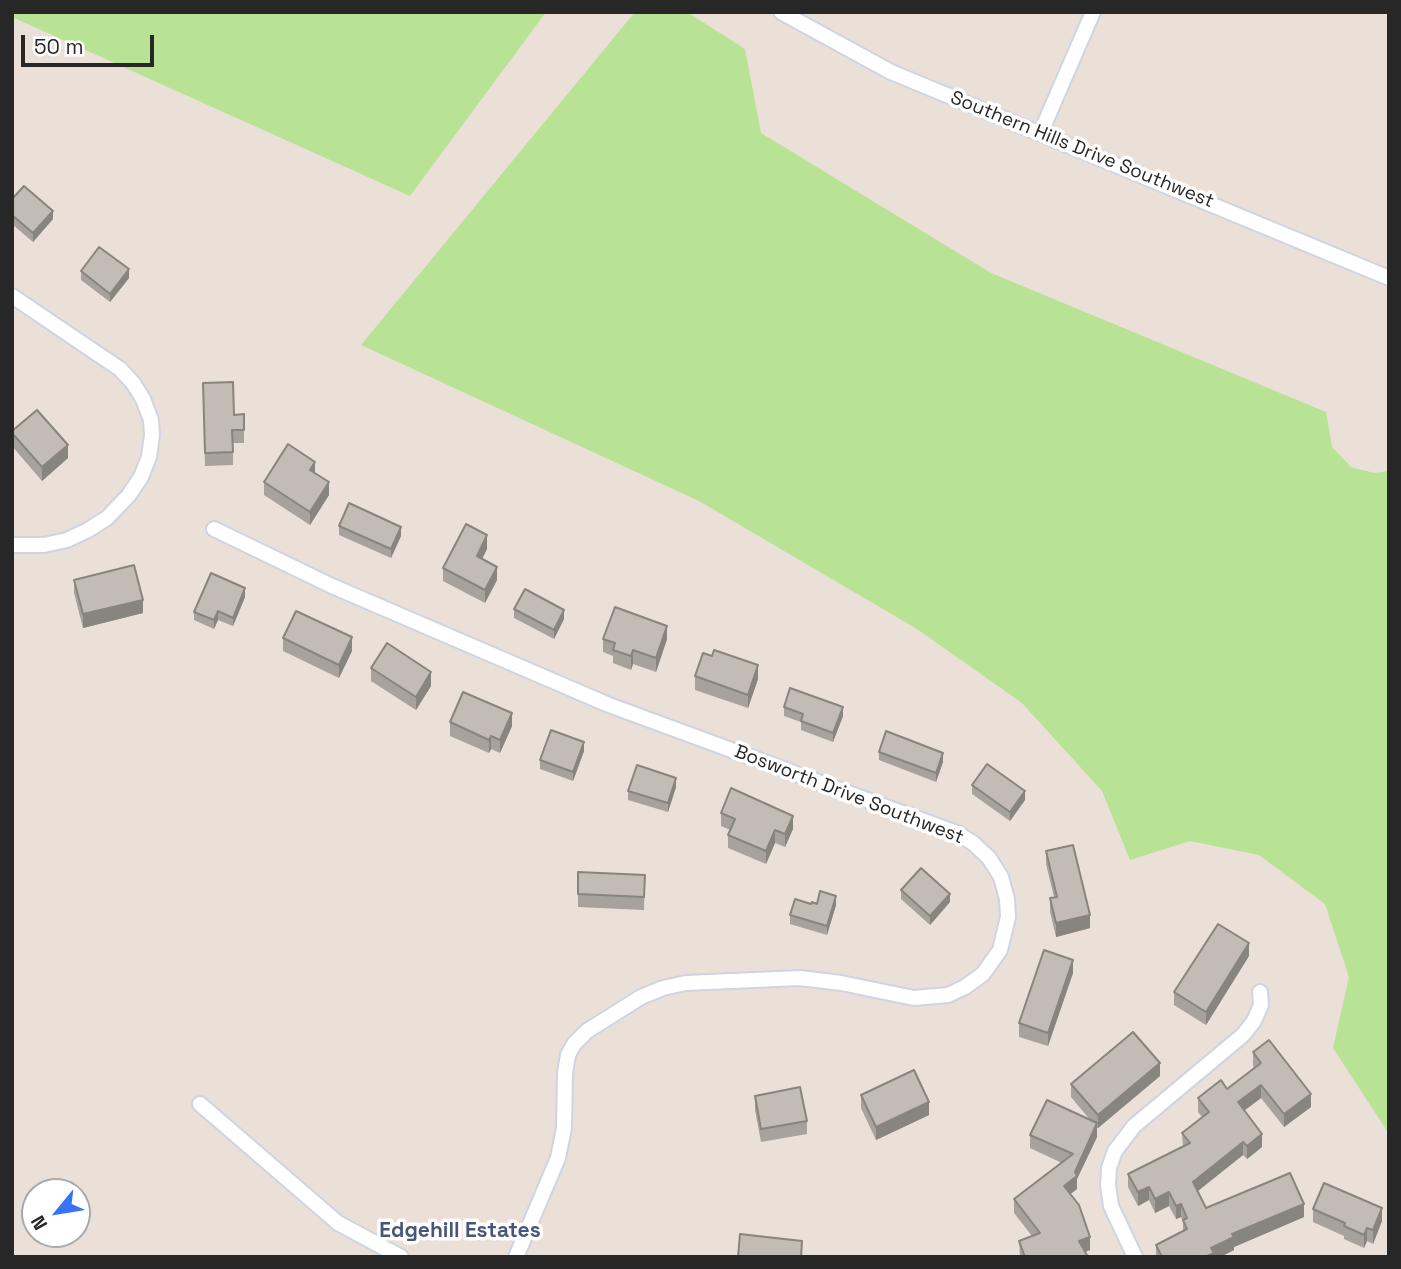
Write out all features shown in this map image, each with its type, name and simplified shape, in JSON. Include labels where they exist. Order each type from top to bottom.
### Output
[{"type":"street","name":"Southern Hills Drive Southwest","points":[[781,12],[891,72],[1389,278]]},
{"type":"street","points":[[1041,132],[1093,12]]},
{"type":"street","points":[[12,296],[120,369],[134,383],[144,399],[151,420],[152,435],[149,457],[141,477],[129,495],[107,517],[67,540],[44,545],[12,545]]},
{"type":"street","name":"Bosworth Drive Southwest","points":[[214,529],[332,586],[609,705],[957,833],[989,858],[1001,877],[1007,899],[1008,917],[1000,950],[983,974],[948,995],[914,998],[841,983],[800,978],[686,983],[641,997],[587,1031],[574,1044],[568,1055],[564,1128],[558,1158],[516,1257]]},
{"type":"street","points":[[1135,1257],[1111,1206],[1109,1168],[1115,1151],[1134,1126],[1243,1035],[1254,1021],[1261,1005],[1260,992]]},
{"type":"street","points":[[200,1104],[338,1223],[401,1257]]},
{"type":"green space","points":[[12,12],[546,12],[410,196],[12,17]]},
{"type":"green space","points":[[635,12],[687,12],[745,49],[761,133],[991,273],[1326,412],[1332,447],[1351,467],[1374,473],[1389,471],[1389,1134],[1333,1048],[1349,977],[1325,904],[1259,855],[1190,841],[1130,860],[1102,791],[1022,703],[917,629],[699,501],[361,345]]},
{"type":"building","points":[[24,186],[53,211],[33,233],[12,215],[12,199]]},
{"type":"building","points":[[99,247],[129,269],[110,294],[81,271]]},
{"type":"building","points":[[233,382],[234,415],[244,414],[244,430],[232,430],[233,452],[205,453],[203,383]]},
{"type":"building","points":[[37,410],[68,445],[42,467],[12,433]]},
{"type":"building","points":[[288,444],[315,462],[310,470],[329,482],[310,512],[264,482]]},
{"type":"building","points":[[349,503],[401,527],[391,549],[339,526]]},
{"type":"building","points":[[466,524],[487,535],[477,556],[497,567],[485,590],[443,568]]},
{"type":"building","points":[[134,565],[143,600],[83,614],[74,580]]},
{"type":"building","points":[[211,573],[245,588],[233,618],[218,611],[214,620],[194,612]]},
{"type":"building","points":[[525,589],[564,610],[554,630],[514,609]]},
{"type":"building","points":[[615,607],[667,626],[656,658],[633,650],[631,656],[613,650],[615,643],[603,639]]},
{"type":"building","points":[[296,611],[352,637],[339,665],[283,638]]},
{"type":"building","points":[[387,643],[431,672],[416,697],[371,668]]},
{"type":"building","points":[[714,650],[758,665],[748,695],[695,676],[703,653],[712,656]]},
{"type":"building","points":[[790,688],[843,707],[833,733],[801,721],[803,714],[784,707]]},
{"type":"building","points":[[463,692],[512,713],[500,740],[491,736],[489,740],[450,722]]},
{"type":"building","points":[[551,730],[584,742],[573,772],[540,760]]},
{"type":"building","points":[[886,731],[943,753],[936,773],[879,752]]},
{"type":"building","points":[[987,764],[1025,791],[1010,812],[972,785]]},
{"type":"building","points":[[637,765],[676,778],[668,803],[628,791]]},
{"type":"building","points":[[731,788],[793,816],[785,834],[775,830],[766,851],[728,835],[735,819],[721,813]]},
{"type":"building","points":[[1073,845],[1090,915],[1056,923],[1050,898],[1057,897],[1046,851]]},
{"type":"building","points":[[921,868],[950,894],[930,916],[901,890]]},
{"type":"building","points":[[578,872],[645,875],[644,897],[578,894]]},
{"type":"building","points":[[820,891],[836,896],[827,926],[790,915],[795,899],[817,904]]},
{"type":"building","points":[[1218,924],[1249,943],[1206,1012],[1174,992]]},
{"type":"building","points":[[1044,950],[1073,960],[1048,1033],[1019,1023]]},
{"type":"building","points":[[1133,1032],[1160,1063],[1098,1115],[1071,1084]]},
{"type":"building","points":[[1269,1040],[1311,1094],[1284,1114],[1261,1085],[1238,1102],[1262,1134],[1247,1146],[1243,1142],[1193,1182],[1206,1208],[1290,1173],[1304,1204],[1232,1234],[1234,1237],[1211,1248],[1214,1253],[1205,1257],[1162,1257],[1156,1245],[1187,1229],[1183,1220],[1187,1218],[1181,1204],[1176,1206],[1169,1192],[1155,1199],[1149,1187],[1138,1192],[1128,1174],[1190,1143],[1182,1133],[1209,1112],[1198,1098],[1221,1080],[1227,1089],[1261,1063],[1253,1052]]},
{"type":"building","points":[[914,1070],[929,1102],[876,1127],[861,1095]]},
{"type":"building","points":[[800,1087],[807,1121],[761,1129],[755,1096]]},
{"type":"building","points":[[1047,1100],[1097,1123],[1075,1172],[1077,1176],[1064,1186],[1079,1205],[1090,1237],[1079,1241],[1088,1257],[1025,1257],[1019,1241],[1040,1233],[1014,1199],[1073,1154],[1030,1135]]},
{"type":"building","points":[[1324,1183],[1382,1208],[1373,1230],[1367,1228],[1364,1235],[1313,1209]]},
{"type":"building","points":[[740,1234],[802,1241],[801,1257],[738,1257]]},
{"type":"district","name":"Edgehill Estates","points":[[460,1231]]}]
